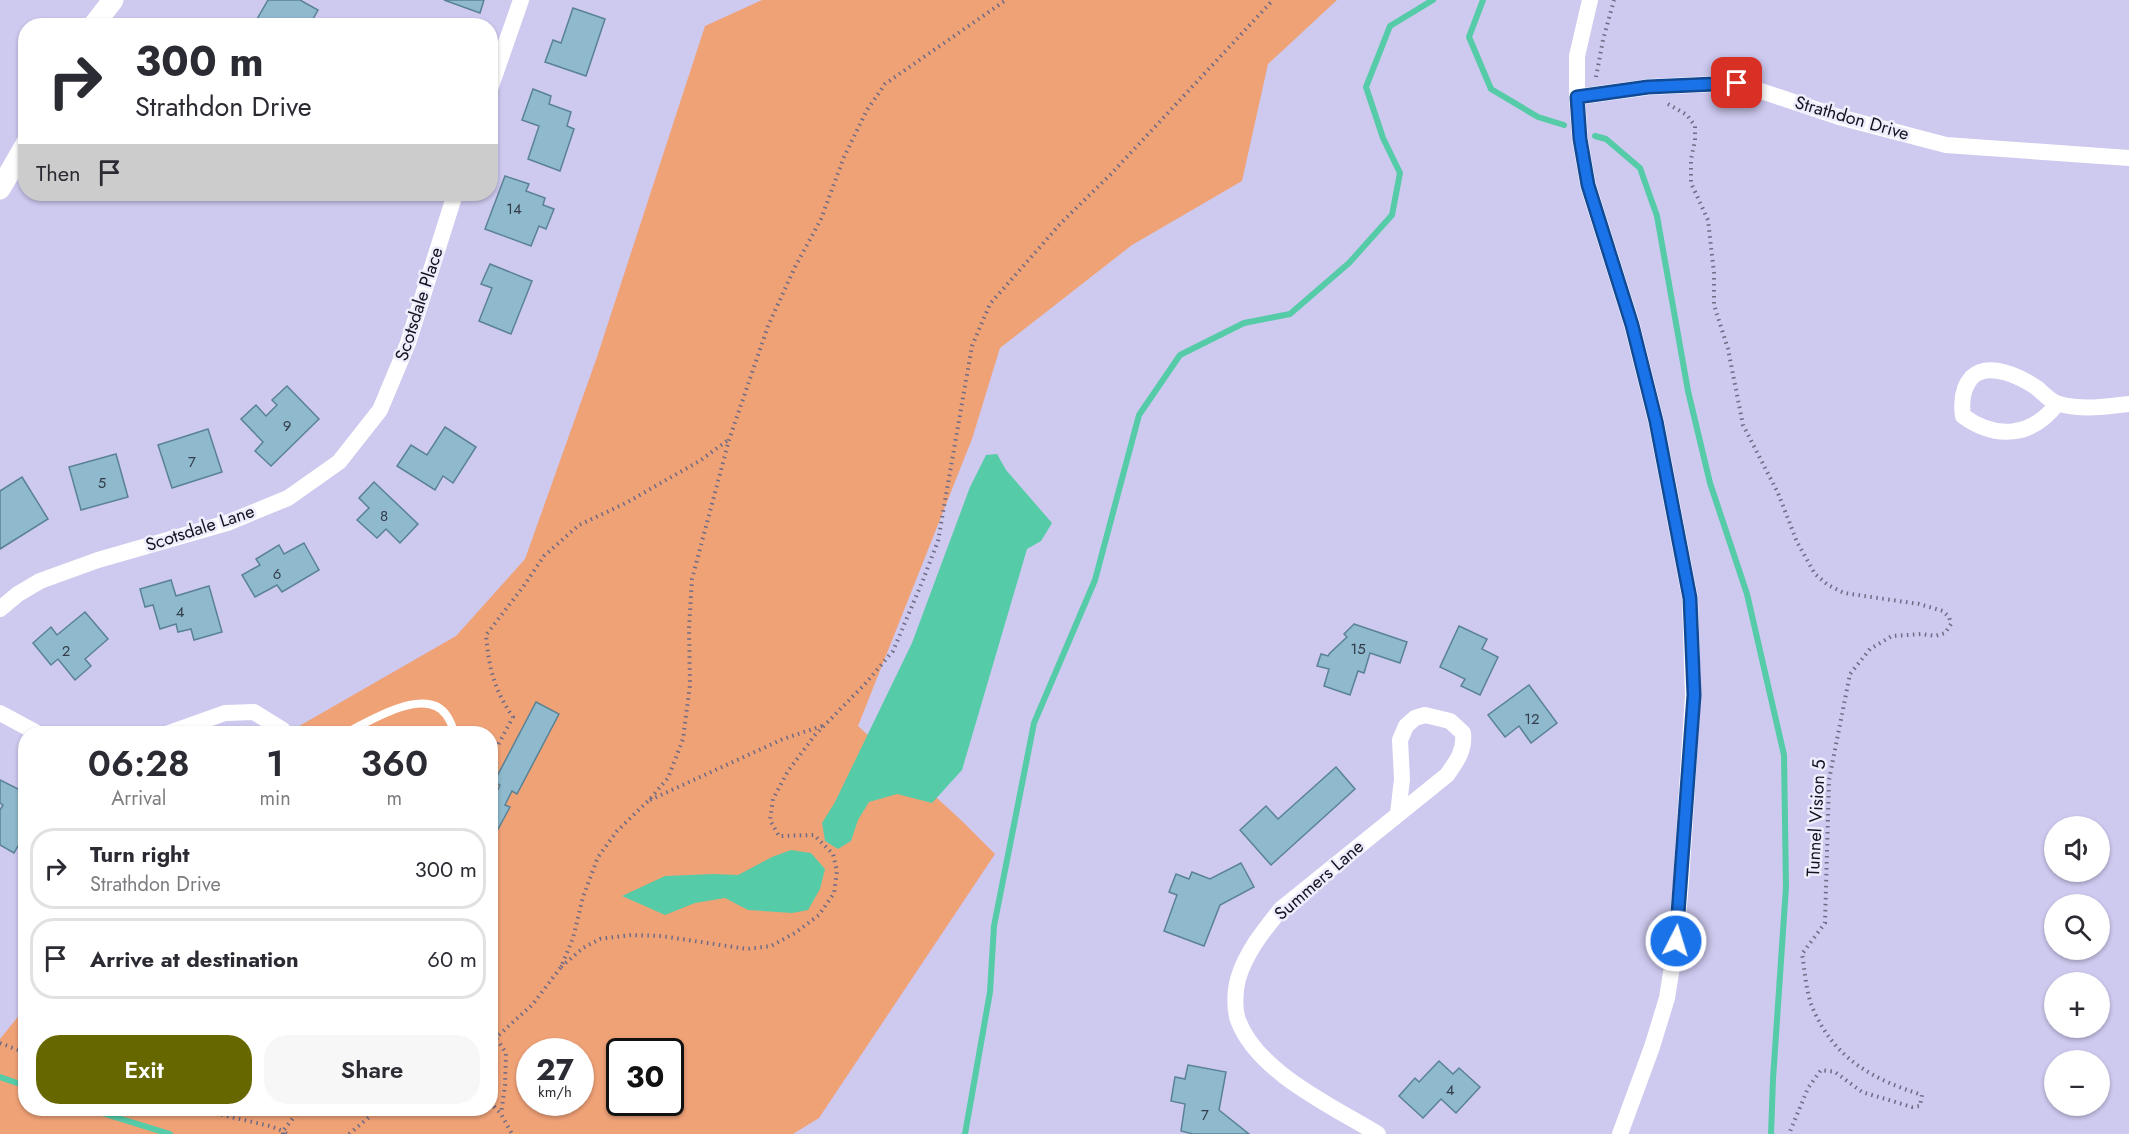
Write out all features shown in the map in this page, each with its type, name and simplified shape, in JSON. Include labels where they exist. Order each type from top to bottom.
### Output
[{"type":"street","points":[[99,18],[113,0]]},
{"type":"street","points":[[498,65],[521,0]]},
{"type":"street","points":[[1590,0],[1577,56],[1580,139],[1588,185],[1632,325],[1656,421],[1690,609],[1694,695],[1676,941],[1661,1017],[1620,1134]]},
{"type":"street","name":"Strathdon Drive","points":[[1577,97],[1648,87],[1737,83],[1839,117],[1946,145],[2129,158]]},
{"type":"street","points":[[0,189],[18,158]]},
{"type":"street","name":"Scotsdale Place","points":[[377,413],[408,343],[453,201]]},
{"type":"street","points":[[2057,404],[2047,417],[2028,428],[2010,432],[1993,432],[1977,426],[1963,416],[1961,403],[1969,381],[1977,372],[1993,370],[2007,373],[2034,386],[2057,404],[2095,408],[2129,404]]},
{"type":"street","name":"Scotsdale Lane","points":[[0,609],[18,594],[40,581],[98,560],[227,523],[288,498],[339,462],[377,413]]},
{"type":"street","points":[[188,726],[225,713],[254,712],[275,726]]},
{"type":"street","points":[[0,713],[24,726]]},
{"type":"street","name":"Summers Lane","points":[[1378,1134],[1306,1090],[1272,1066],[1250,1043],[1237,1018],[1236,998],[1238,980],[1248,954],[1281,909],[1447,775],[1458,759],[1464,744],[1463,733],[1449,721],[1425,715],[1415,718],[1406,726],[1400,740],[1402,779],[1398,814]]},
{"type":"lane","points":[[361,726],[407,704],[428,703],[444,712],[452,726]]},
{"type":"path","points":[[561,967],[573,938],[583,897],[598,857],[616,831],[649,800],[668,777],[683,739],[690,685],[689,628],[693,579],[729,440],[768,326],[795,267],[821,219],[844,157],[867,110],[885,84],[1006,0]]},
{"type":"path","points":[[501,1114],[507,1053],[498,1038],[533,1004],[561,967],[583,948],[600,939],[631,935],[661,936],[747,949],[771,946],[795,933],[819,915],[834,893],[837,872],[832,854],[814,835],[779,836],[770,820],[773,799],[788,771],[824,726],[865,684],[892,651],[938,541],[972,346],[990,304],[1060,224],[1111,174],[1273,0]]},
{"type":"path","points":[[1596,82],[1603,40],[1614,0]]},
{"type":"path","name":"Tunnel Vision 5","points":[[1660,102],[1675,106],[1687,115],[1695,126],[1691,183],[1708,220],[1714,273],[1714,304],[1728,349],[1743,425],[1778,493],[1797,542],[1815,573],[1828,585],[1844,593],[1919,604],[1943,611],[1949,617],[1951,624],[1945,633],[1935,636],[1922,634],[1892,636],[1870,649],[1850,674],[1829,780],[1825,922],[1802,954],[1812,1008],[1830,1037],[1850,1061],[1873,1076],[1922,1095],[1920,1106],[1912,1107],[1862,1092],[1835,1072],[1821,1070],[1808,1088],[1790,1134]]},
{"type":"path","points":[[498,745],[513,717],[492,680],[486,635],[544,556],[579,525],[626,503],[701,460],[729,440]]},
{"type":"path","points":[[649,800],[783,739],[824,726]]},
{"type":"path","points":[[0,1043],[18,1050]]},
{"type":"path","points":[[498,1111],[512,1134]]},
{"type":"path","points":[[227,1116],[270,1126],[284,1133],[296,1116]]},
{"type":"path","points":[[349,1134],[370,1116]]},
{"type":"shaded area","points":[[762,0],[1337,0],[1268,64],[1242,181],[1132,245],[1000,348],[972,439],[858,726],[995,854],[819,1118],[793,1134],[0,1134],[0,1039],[18,1017],[18,1116],[498,1116],[498,726],[299,726],[456,636],[525,559],[597,357],[705,26]]},
{"type":"shaded area","points":[[997,454],[1006,470],[1052,523],[1041,541],[1027,549],[962,770],[932,803],[897,794],[869,802],[858,820],[851,841],[838,849],[825,841],[822,823],[835,802],[912,643],[970,487],[986,455]]},
{"type":"shaded area","points":[[791,850],[811,853],[825,869],[820,889],[808,910],[792,913],[748,910],[725,898],[695,903],[665,915],[622,896],[665,876],[738,875]]},
{"type":"building","points":[[268,0],[300,0],[318,10],[314,18],[258,18]]},
{"type":"building","points":[[444,0],[484,0],[480,13]]},
{"type":"building","points":[[573,8],[605,19],[586,76],[545,62],[553,40],[561,43]]},
{"type":"building","points":[[533,89],[551,96],[549,104],[571,112],[567,126],[574,129],[560,171],[528,159],[539,126],[522,120]]},
{"type":"building","points":[[505,176],[529,184],[526,191],[545,198],[543,205],[554,209],[546,229],[539,226],[531,246],[485,229],[496,201],[498,201]]},
{"type":"building","points":[[490,264],[532,281],[511,334],[479,321],[492,288],[481,284]]},
{"type":"building","points":[[287,386],[319,419],[271,466],[255,451],[263,442],[241,419],[256,405],[266,416],[277,405],[272,400]]},
{"type":"building","points":[[445,427],[476,447],[453,483],[443,476],[435,490],[397,466],[411,445],[427,455]]},
{"type":"building","points":[[208,429],[222,472],[172,488],[158,445]]},
{"type":"building","points":[[116,454],[128,497],[81,510],[69,467]]},
{"type":"building","points":[[22,477],[48,519],[0,549],[0,491]]},
{"type":"building","points":[[374,482],[418,524],[400,543],[386,529],[377,538],[357,520],[369,508],[359,498]]},
{"type":"building","points":[[304,543],[319,570],[282,592],[277,585],[255,597],[242,575],[260,565],[256,559],[279,545],[284,554]]},
{"type":"building","points":[[171,580],[176,596],[209,586],[222,632],[194,640],[191,629],[178,632],[176,624],[160,629],[153,605],[145,607],[140,589]]},
{"type":"building","points":[[85,612],[108,639],[85,659],[91,666],[75,680],[58,659],[51,665],[33,643],[51,627],[57,635]]},
{"type":"building","points":[[1354,624],[1407,642],[1400,663],[1370,653],[1364,673],[1358,671],[1350,695],[1324,686],[1329,669],[1317,666],[1321,654],[1328,656],[1347,637],[1344,634]]},
{"type":"building","points":[[1459,626],[1487,639],[1482,649],[1498,657],[1480,695],[1461,686],[1465,679],[1440,667]]},
{"type":"building","points":[[1529,685],[1557,723],[1531,743],[1519,726],[1505,737],[1488,715]]},
{"type":"building","points":[[536,702],[559,714],[517,794],[512,791],[505,805],[510,807],[498,829],[498,789],[500,785],[498,774]]},
{"type":"building","points":[[1336,767],[1355,789],[1271,865],[1240,830],[1266,806],[1278,819]]},
{"type":"building","points":[[0,780],[18,789],[18,846],[14,853],[0,845],[0,810],[3,805],[0,803]]},
{"type":"building","points":[[1241,863],[1254,887],[1220,905],[1204,946],[1164,931],[1177,895],[1169,892],[1176,874],[1189,879],[1192,872],[1210,879]]},
{"type":"building","points":[[1439,1061],[1453,1074],[1459,1068],[1480,1087],[1456,1113],[1441,1099],[1423,1118],[1399,1096],[1415,1078],[1419,1082]]},
{"type":"building","points":[[1188,1065],[1226,1072],[1219,1110],[1249,1134],[1193,1134],[1181,1131],[1185,1104],[1171,1101],[1175,1077],[1185,1079]]},
{"type":"waterway","points":[[965,1134],[990,992],[994,926],[1034,723],[1095,580],[1139,415],[1180,355],[1244,323],[1290,314],[1349,263],[1392,215],[1400,173],[1383,138],[1366,87],[1390,26],[1433,0]]},
{"type":"waterway","points":[[1483,0],[1469,37],[1491,89],[1538,117],[1564,125]]},
{"type":"waterway","points":[[1595,136],[1606,139],[1640,168],[1657,216],[1688,391],[1710,483],[1747,594],[1784,755],[1786,887],[1771,1134]]},
{"type":"waterway","points":[[0,1077],[18,1083]]},
{"type":"waterway","points":[[112,1116],[170,1134]]},
{"type":"route","points":[[1676,941],[1694,695],[1690,598],[1656,421],[1632,325],[1588,185],[1580,139],[1577,97],[1648,87],[1737,83]]}]
